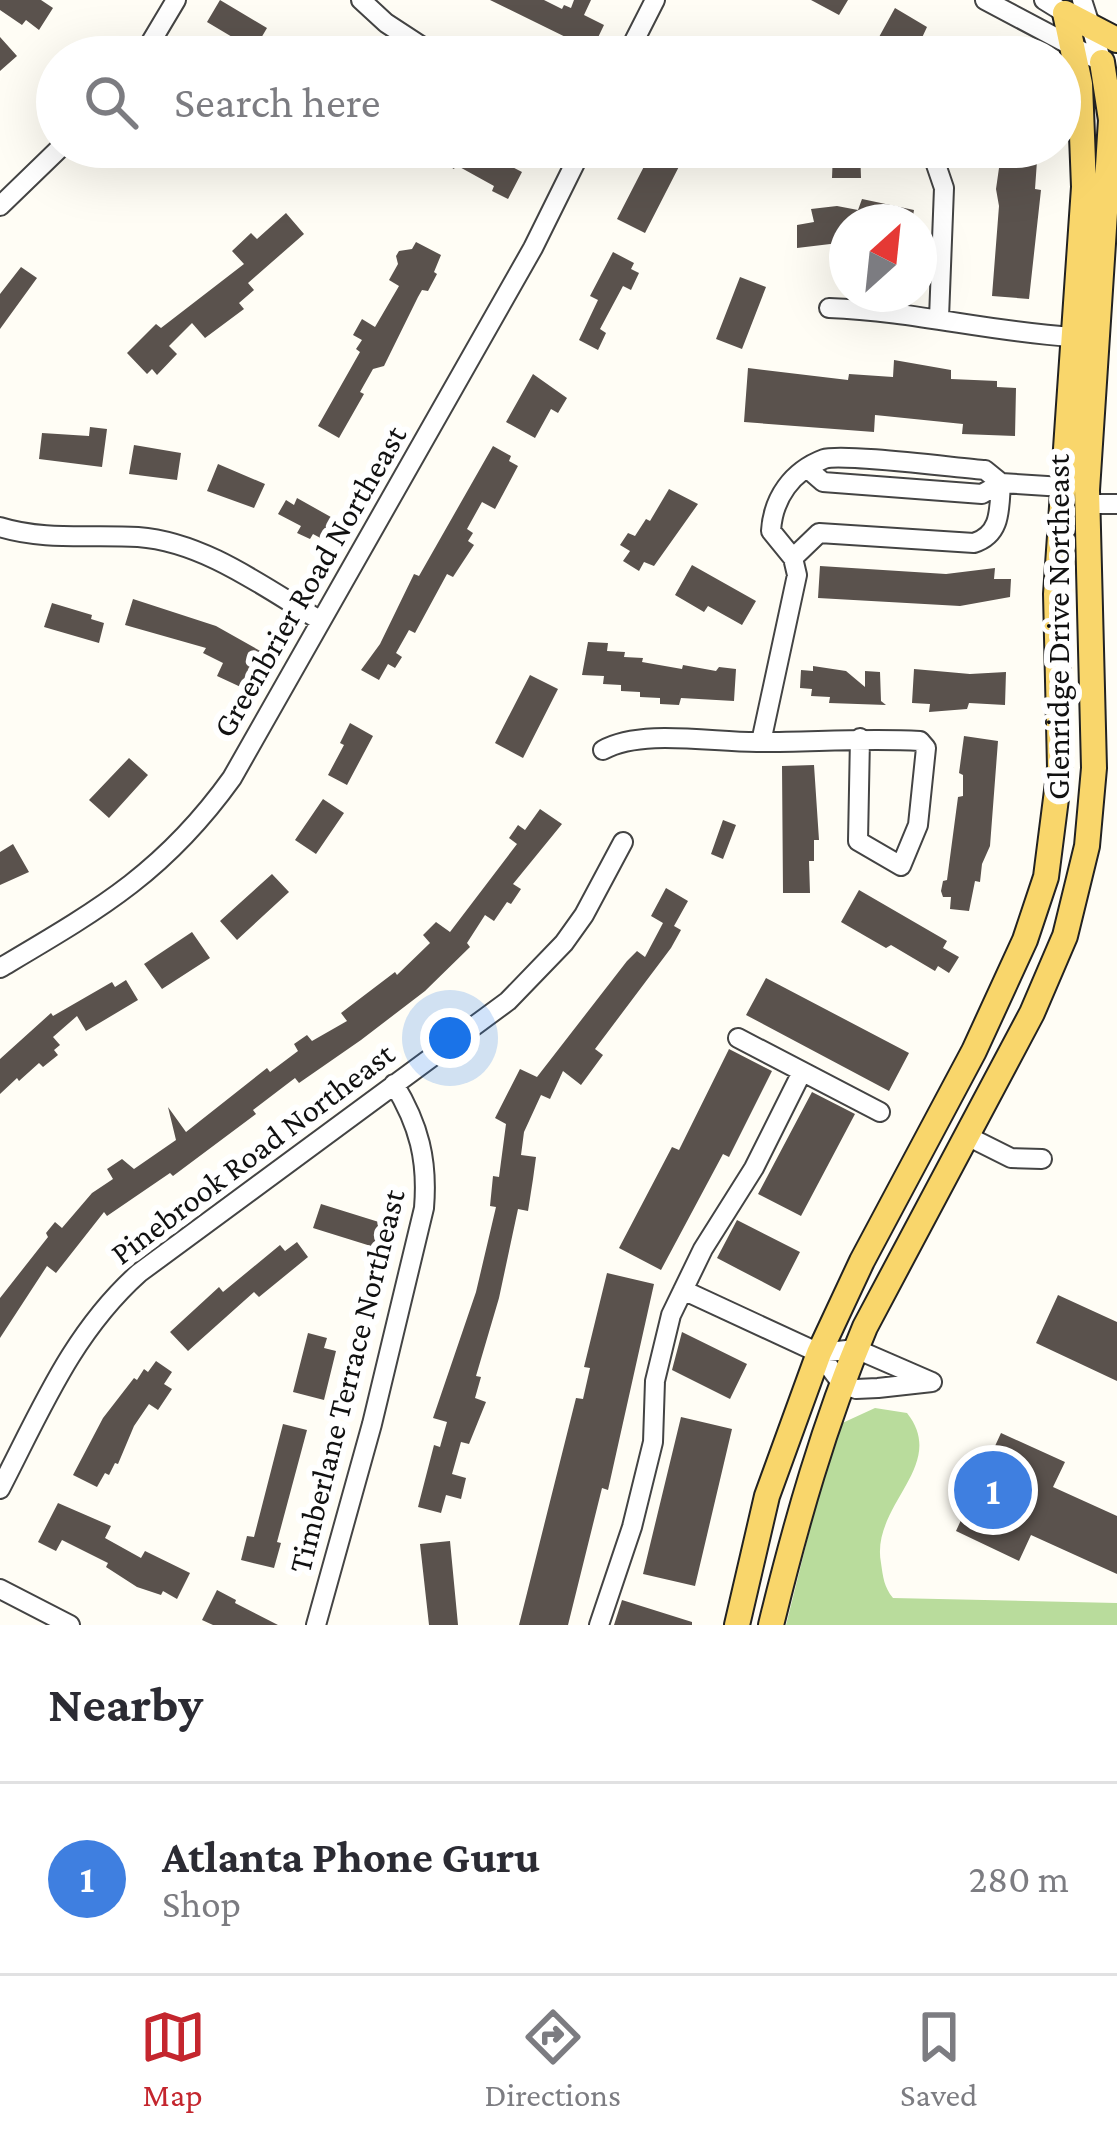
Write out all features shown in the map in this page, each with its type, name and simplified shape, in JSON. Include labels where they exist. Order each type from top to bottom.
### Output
[{"type":"main road","name":"Glenridge Drive Northeast","points":[[1063,3],[1070,36]]},
{"type":"main road","points":[[1063,3],[1093,28],[1117,40]]},
{"type":"main road","name":"Glenridge Drive Northeast","points":[[772,1625],[820,1443],[856,1349],[1032,1013],[1065,936],[1087,846],[1094,745],[1087,504],[1114,118],[1109,66]]},
{"type":"main road","name":"Glenridge Drive Northeast","points":[[736,1625],[767,1496],[819,1353],[862,1261],[974,1051],[1025,940],[1046,877],[1060,767],[1056,594],[1084,141],[1081,98]]},
{"type":"street","points":[[154,36],[175,0]]},
{"type":"street","points":[[361,0],[406,36]]},
{"type":"street","points":[[637,36],[656,0]]},
{"type":"street","points":[[985,0],[1052,36]]},
{"type":"street","name":"Glenridge Drive Northeast","points":[[1093,28],[1109,66]]},
{"type":"street","points":[[1081,52],[1109,66]]},
{"type":"street","points":[[0,206],[39,168]]},
{"type":"street","name":"Greenbrier Road Northeast","points":[[0,968],[112,902],[178,846],[232,778],[533,248],[573,168]]},
{"type":"street","points":[[937,168],[944,188],[939,317]]},
{"type":"street","points":[[888,312],[939,317],[1010,334],[1073,337]]},
{"type":"street","points":[[760,742],[797,575],[794,558],[771,531],[772,514],[791,479],[808,470],[823,482],[982,494],[1001,483],[1063,487]]},
{"type":"street","points":[[794,558],[819,533],[974,544],[984,540],[998,521],[1001,483]]},
{"type":"street","points":[[1087,504],[1117,504]]},
{"type":"street","points":[[0,527],[51,537],[139,537],[178,545],[226,565],[321,621]]},
{"type":"street","points":[[603,750],[632,740],[860,738],[925,744],[918,825],[901,866],[858,842],[860,738]]},
{"type":"street","name":"Pinebrook Road Northeast","points":[[0,1489],[73,1348],[106,1302],[508,1001],[541,970],[584,915],[623,842]]},
{"type":"street","points":[[738,1038],[880,1112]]},
{"type":"street","points":[[599,1625],[632,1526],[653,1442],[655,1381],[671,1315],[802,1072]]},
{"type":"street","name":"Timberlane Terrace Northeast","points":[[316,1625],[372,1424],[424,1208],[427,1177],[422,1143],[394,1084]]},
{"type":"street","points":[[683,1290],[819,1353],[842,1384],[856,1389],[932,1382],[856,1349],[819,1353]]},
{"type":"street","points":[[0,1589],[70,1625]]},
{"type":"green space","points":[[875,1408],[907,1413],[917,1432],[919,1451],[881,1542],[883,1577],[893,1598],[1117,1603],[1117,1625],[786,1625],[811,1525],[820,1465],[838,1425]]},
{"type":"building","points":[[0,0],[41,0],[53,8],[39,30],[0,10]]},
{"type":"building","points":[[220,0],[267,28],[262,36],[230,36],[207,22]]},
{"type":"building","points":[[490,0],[544,0],[562,9],[564,5],[571,8],[574,0],[591,0],[584,15],[604,25],[599,36],[563,36]]},
{"type":"building","points":[[811,0],[848,0],[839,15]]},
{"type":"building","points":[[895,8],[927,27],[923,36],[880,36]]},
{"type":"building","points":[[0,37],[17,56],[0,71]]},
{"type":"building","points":[[461,168],[522,172],[508,199],[492,191],[494,186]]},
{"type":"building","points":[[643,168],[678,168],[645,233],[617,219]]},
{"type":"building","points":[[832,168],[861,168],[861,178],[832,178]]},
{"type":"building","points":[[999,168],[1036,168],[1035,189],[1041,190],[1029,299],[992,296],[999,206]]},
{"type":"building","points":[[829,207],[829,244],[797,248],[797,225],[814,222],[811,209]]},
{"type":"building","points":[[286,213],[304,234],[248,283],[254,290],[239,303],[244,309],[205,338],[192,323],[169,346],[177,354],[157,375],[152,369],[147,374],[127,353],[156,324],[161,328],[244,264],[232,251],[251,233],[257,239]]},
{"type":"building","points":[[416,242],[441,255],[437,274],[428,291],[422,290],[384,366],[373,369],[339,438],[318,426],[360,352],[356,349],[362,340],[353,335],[362,319],[375,327],[399,286],[389,280],[398,264],[396,256]]},
{"type":"building","points":[[613,252],[634,263],[631,269],[639,273],[631,290],[623,286],[600,329],[606,333],[598,350],[579,340],[598,300],[590,296]]},
{"type":"building","points":[[21,267],[37,278],[0,329],[0,294]]},
{"type":"building","points":[[740,277],[766,287],[742,349],[716,339]]},
{"type":"building","points":[[894,360],[951,370],[951,379],[997,381],[997,387],[1016,388],[1015,436],[962,434],[963,424],[875,415],[874,432],[744,422],[748,368],[848,380],[849,374],[893,377]]},
{"type":"building","points":[[533,374],[567,398],[558,413],[551,409],[535,438],[506,422]]},
{"type":"building","points":[[90,427],[107,429],[102,467],[39,459],[42,433],[89,436]]},
{"type":"building","points":[[134,445],[181,453],[177,480],[129,474]]},
{"type":"building","points":[[493,446],[518,466],[495,509],[482,502],[467,529],[473,533],[468,541],[474,545],[453,577],[447,574],[415,633],[409,630],[396,653],[402,657],[395,668],[388,664],[379,680],[361,670]]},
{"type":"building","points":[[218,464],[265,484],[254,508],[207,491]]},
{"type":"building","points":[[669,489],[698,504],[654,566],[644,562],[639,571],[623,561],[630,551],[620,545],[628,533],[635,536],[646,519],[650,521]]},
{"type":"building","points":[[297,498],[338,521],[326,541],[297,533],[301,526],[278,514],[286,500],[294,505]]},
{"type":"building","points":[[692,565],[756,601],[742,625],[708,606],[704,612],[675,595]]},
{"type":"building","points":[[820,566],[946,574],[995,568],[994,579],[1011,579],[1010,597],[960,606],[818,598]]},
{"type":"building","points":[[133,599],[216,626],[262,652],[245,689],[217,676],[223,663],[203,653],[206,648],[125,625]]},
{"type":"building","points":[[52,603],[104,623],[99,643],[44,627]]},
{"type":"building","points":[[588,642],[608,643],[607,651],[625,652],[624,657],[643,658],[642,662],[682,669],[683,665],[736,669],[734,701],[681,698],[679,705],[660,704],[660,698],[640,697],[640,692],[621,691],[621,685],[603,684],[604,676],[582,675]]},
{"type":"building","points":[[813,666],[846,671],[865,687],[865,671],[880,672],[881,701],[886,705],[829,703],[830,697],[811,696],[812,689],[800,688],[801,670],[813,671]]},
{"type":"building","points":[[914,669],[1006,672],[1005,705],[969,703],[967,709],[929,712],[930,704],[912,703]]},
{"type":"building","points":[[530,675],[558,689],[523,758],[495,743]]},
{"type":"building","points":[[350,723],[373,736],[347,785],[328,775]]},
{"type":"building","points":[[964,736],[998,741],[990,846],[969,911],[950,909],[951,897],[943,897],[941,891],[947,880],[958,797],[963,796],[959,773]]},
{"type":"building","points":[[129,758],[148,775],[109,818],[89,800]]},
{"type":"building","points":[[814,765],[819,840],[814,840],[814,861],[809,861],[810,893],[783,893],[782,766]]},
{"type":"building","points":[[323,799],[344,813],[316,854],[295,840]]},
{"type":"building","points":[[540,809],[562,824],[513,884],[521,889],[511,904],[507,902],[494,921],[485,915],[467,943],[470,947],[425,991],[361,1040],[299,1083],[295,1078],[253,1110],[256,1114],[173,1176],[170,1173],[107,1216],[104,1212],[56,1273],[47,1266],[0,1338],[0,1298],[55,1222],[62,1228],[92,1193],[113,1179],[107,1169],[122,1159],[134,1169],[176,1140],[168,1107],[186,1132],[267,1068],[270,1072],[298,1051],[294,1044],[307,1035],[312,1041],[347,1021],[341,1013],[395,972],[397,975],[430,943],[423,935],[436,922],[450,932],[517,844],[509,838],[518,825],[525,830]]},
{"type":"building","points":[[723,820],[736,825],[723,859],[711,854]]},
{"type":"building","points":[[13,844],[29,872],[0,885],[0,852]]},
{"type":"building","points":[[272,874],[289,892],[237,940],[220,921]]},
{"type":"building","points":[[666,888],[688,901],[674,926],[681,930],[671,948],[595,1049],[603,1055],[581,1085],[563,1071],[550,1099],[541,1095],[524,1132],[521,1155],[536,1157],[528,1211],[518,1209],[476,1376],[481,1377],[475,1398],[486,1402],[469,1444],[461,1442],[452,1474],[466,1478],[461,1499],[446,1495],[441,1513],[418,1507],[434,1445],[440,1447],[447,1422],[433,1418],[476,1292],[496,1207],[490,1206],[493,1176],[499,1177],[506,1124],[495,1118],[520,1069],[537,1077],[627,961],[637,951],[645,957],[663,923],[651,916]]},
{"type":"building","points":[[859,890],[947,941],[943,948],[959,957],[949,973],[938,966],[935,971],[891,945],[886,948],[841,922]]},
{"type":"building","points":[[192,932],[210,958],[162,989],[144,964]]},
{"type":"building","points":[[766,978],[909,1053],[889,1091],[746,1015]]},
{"type":"building","points":[[126,980],[138,1000],[86,1031],[77,1016],[53,1037],[60,1045],[54,1050],[58,1055],[43,1067],[39,1063],[0,1094],[0,1059],[51,1013],[112,982],[115,987]]},
{"type":"building","points":[[729,1049],[772,1071],[729,1157],[723,1154],[661,1270],[619,1248],[672,1147],[679,1150]]},
{"type":"building","points":[[812,1092],[855,1114],[801,1216],[758,1194]]},
{"type":"building","points":[[321,1204],[382,1223],[374,1247],[313,1228]]},
{"type":"building","points":[[737,1220],[800,1252],[780,1291],[717,1258]]},
{"type":"building","points":[[297,1242],[308,1257],[259,1297],[254,1292],[188,1351],[170,1332],[219,1287],[223,1292],[280,1245],[285,1251]]},
{"type":"building","points":[[607,1273],[654,1284],[608,1490],[602,1488],[568,1625],[519,1625],[576,1398],[583,1399],[590,1368],[584,1367]]},
{"type":"building","points":[[1058,1295],[1117,1322],[1117,1381],[1036,1343]]},
{"type":"building","points":[[682,1332],[747,1364],[730,1399],[672,1370]]},
{"type":"building","points":[[308,1333],[327,1338],[324,1348],[336,1351],[324,1400],[293,1392]]},
{"type":"building","points":[[156,1361],[172,1372],[164,1384],[172,1389],[158,1410],[149,1404],[118,1464],[97,1487],[73,1475],[103,1418],[134,1378],[144,1369],[148,1372]]},
{"type":"building","points":[[681,1417],[732,1429],[695,1586],[643,1574]]},
{"type":"building","points":[[283,1424],[307,1430],[274,1568],[241,1560],[247,1536],[254,1537]]},
{"type":"building","points":[[1001,1433],[1065,1462],[1053,1487],[1117,1516],[1117,1574],[1031,1535],[1019,1561],[956,1531]]},
{"type":"building","points":[[58,1503],[111,1526],[105,1538],[141,1558],[145,1551],[190,1573],[177,1599],[163,1591],[161,1595],[137,1587],[106,1567],[108,1563],[62,1540],[56,1551],[38,1542]]},
{"type":"building","points":[[450,1541],[458,1625],[429,1625],[420,1544]]},
{"type":"building","points":[[217,1590],[278,1625],[213,1625],[202,1620]]},
{"type":"building","points":[[622,1600],[692,1622],[692,1625],[614,1625]]},
{"type":"place","name":"Atlanta Phone Guru","points":[[993,1490]]}]
